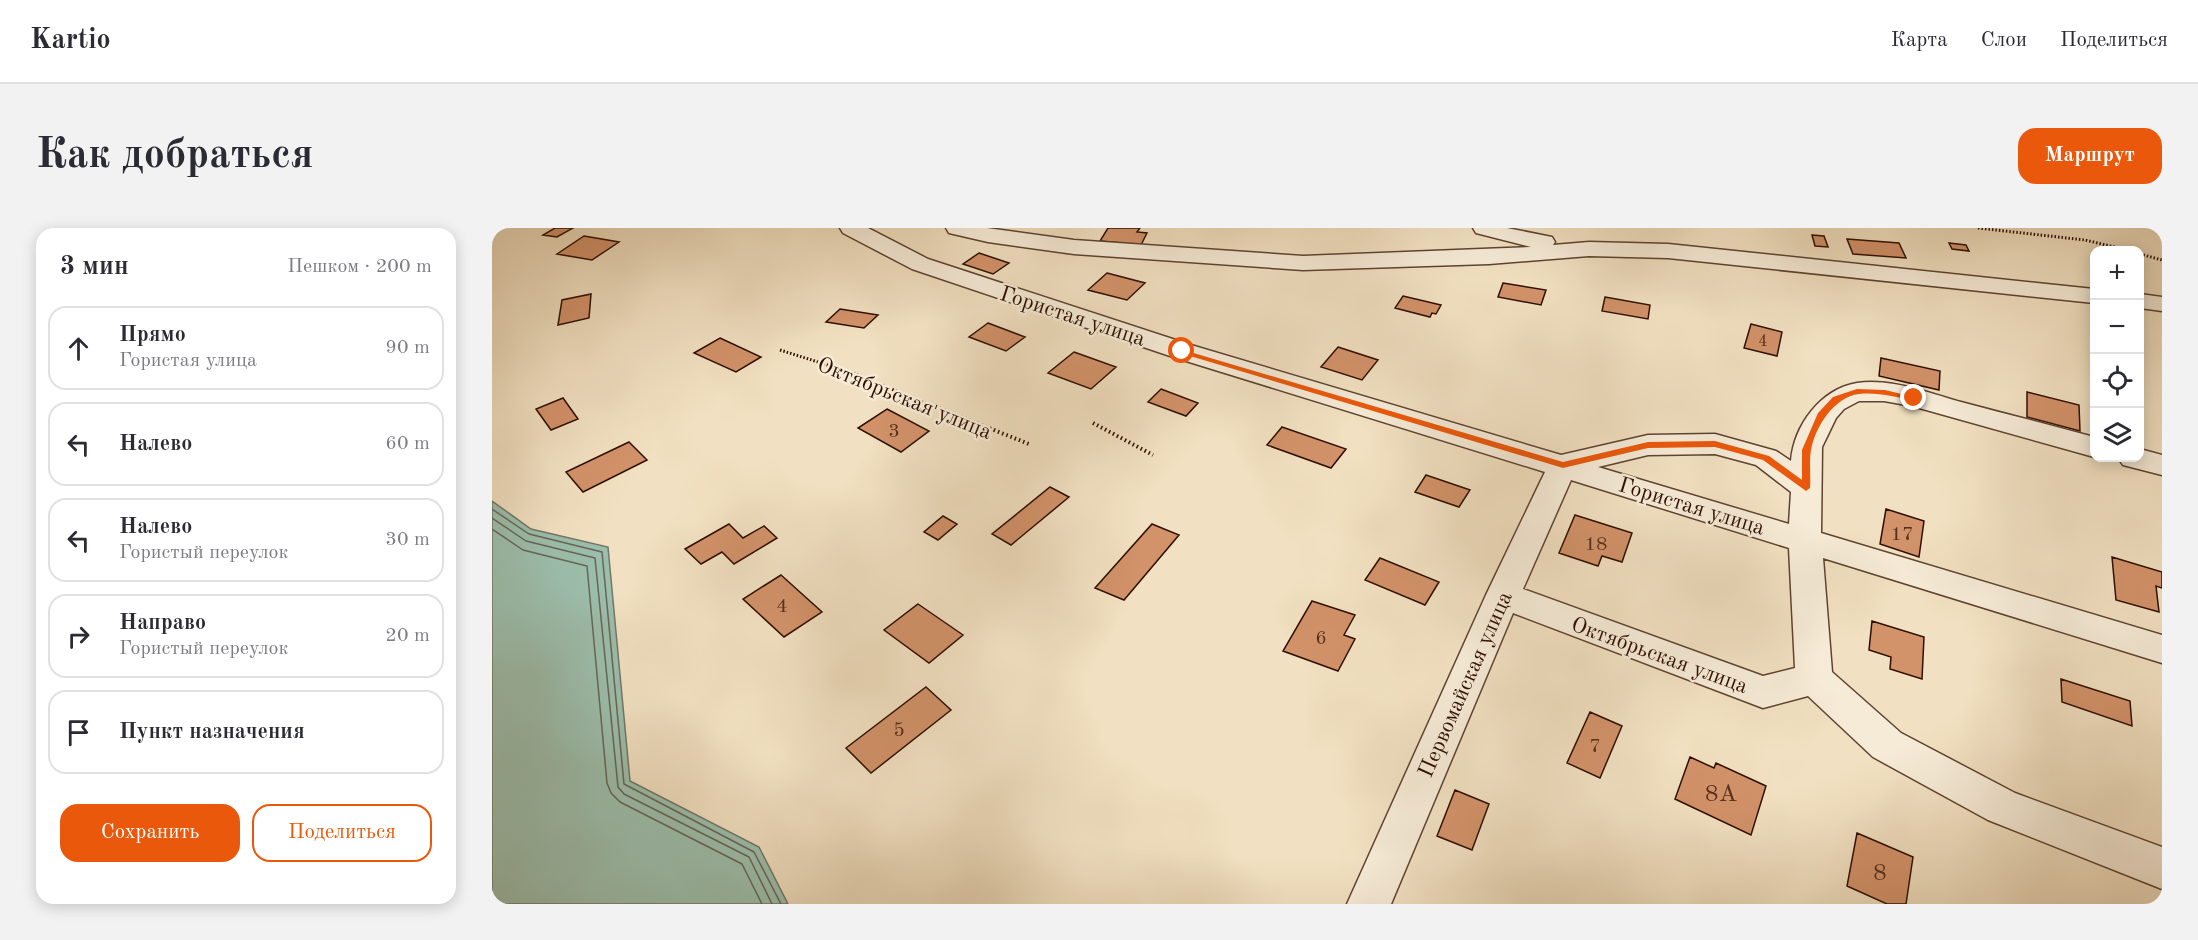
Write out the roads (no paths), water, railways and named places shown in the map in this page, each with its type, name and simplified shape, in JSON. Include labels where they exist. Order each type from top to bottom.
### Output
[{"type":"street","name":"Гористая улица","points":[[851,228],[920,264],[1149,340],[2162,649]]},
{"type":"street","points":[[957,228],[988,235],[1074,247],[1303,264],[1489,257],[1589,249],[1668,251],[2090,296]]},
{"type":"street","points":[[1484,228],[1513,237],[1589,249]]},
{"type":"street","points":[[1489,257],[1516,248],[1513,237]]},
{"type":"street","points":[[2144,302],[2162,304]]},
{"type":"street","points":[[2090,446],[1885,392],[1857,392],[1836,399],[1822,413],[1807,450],[1805,540],[1814,679],[1887,745],[2002,807],[2162,868]]},
{"type":"street","points":[[1563,465],[1648,445],[1715,444],[1766,458],[1806,488]]},
{"type":"street","points":[[2144,461],[2162,465]]},
{"type":"street","name":"Первомайская улица","points":[[1369,904],[1503,595],[1563,465]]},
{"type":"street","name":"Октябрьская улица","points":[[1503,595],[1763,692],[1814,679]]},
{"type":"water","points":[[492,501],[531,529],[608,547],[630,781],[759,847],[788,904],[492,904]]}]
